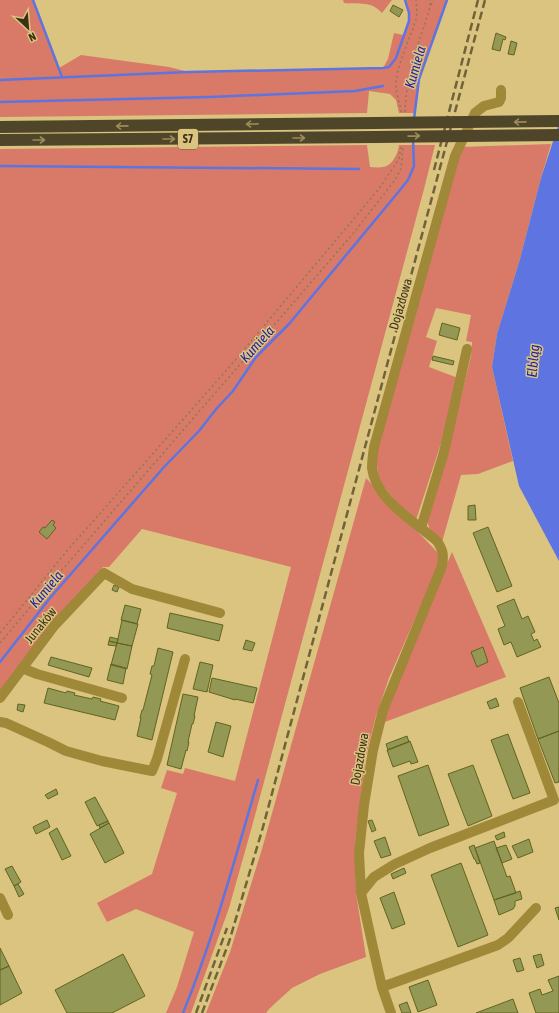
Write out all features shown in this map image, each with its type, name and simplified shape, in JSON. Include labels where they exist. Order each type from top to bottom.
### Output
[{"type":"highway","name":"S7","points":[[0,127],[559,121]]},
{"type":"highway","name":"S7","points":[[0,140],[559,135]]},
{"type":"street","name":"Dojazdowa","points":[[391,1013],[382,987],[361,893],[360,853],[364,805],[373,750],[383,710],[442,566],[444,556],[437,541],[394,506],[384,495],[372,470],[374,446],[455,156],[475,113],[484,106],[498,102],[501,98],[501,90]]},
{"type":"street","points":[[421,528],[444,452],[467,349]]},
{"type":"street","name":"Junaków","points":[[0,698],[54,626],[104,573],[132,589],[220,613]]},
{"type":"street","points":[[0,722],[6,723],[66,751],[102,761],[152,771],[157,759],[185,659]]},
{"type":"street","points":[[22,668],[37,674],[122,698]]},
{"type":"street","points":[[361,893],[374,877],[395,864],[430,848],[554,800],[518,702]]},
{"type":"street","points":[[0,898],[8,915]]},
{"type":"street","points":[[382,987],[498,944],[508,938],[536,908]]},
{"type":"path","points":[[401,118],[396,81],[403,55],[416,19],[416,0]]},
{"type":"path","points":[[430,0],[430,7]]},
{"type":"path","points":[[404,117],[410,67],[433,0]]},
{"type":"path","points":[[0,633],[66,552],[231,365],[378,190],[399,159],[402,145],[401,168],[395,180],[352,235],[0,643]]},
{"type":"shaded area","points":[[0,0],[33,0],[59,68],[81,55],[169,67],[189,72],[383,68],[388,59],[394,33],[403,35],[409,21],[409,13],[405,0],[447,0],[419,79],[414,113],[399,113],[396,100],[390,94],[369,91],[367,113],[0,117]]},
{"type":"shaded area","points":[[343,0],[392,0],[382,13],[373,6],[344,3]]},
{"type":"shaded area","points":[[551,144],[520,259],[497,334],[492,367],[513,461],[478,474],[461,475],[442,542],[429,528],[427,519],[455,422],[471,356],[472,342],[466,341],[471,315],[436,308],[426,337],[437,341],[429,367],[458,378],[444,434],[416,520],[405,513],[378,479],[376,448],[461,147]]},
{"type":"shaded area","points":[[367,145],[370,167],[381,167],[392,162],[396,156],[399,145],[435,145],[229,908],[191,1013],[166,1013],[177,987],[194,932],[136,909],[107,922],[97,903],[152,874],[177,793],[161,788],[167,770],[183,774],[185,768],[235,781],[291,567],[142,529],[109,567],[103,567],[50,625],[0,692],[0,149]]},
{"type":"shaded area","points":[[366,478],[442,557],[389,678],[376,716],[366,755],[355,843],[356,893],[366,957],[320,974],[292,988],[266,1013],[206,1013],[230,952],[262,849]]},
{"type":"shaded area","points":[[452,552],[506,677],[382,723],[394,688]]},
{"type":"water","name":"Elbląg","points":[[559,123],[559,561],[519,486],[492,367],[497,334],[520,259],[541,178]]},
{"type":"building","points":[[393,5],[403,10],[399,17],[390,11]]},
{"type":"building","points":[[496,33],[506,37],[505,40],[503,39],[500,51],[492,49]]},
{"type":"building","points":[[511,41],[517,43],[514,55],[508,54]]},
{"type":"building","points":[[442,323],[460,328],[457,340],[439,335]]},
{"type":"building","points":[[433,356],[454,361],[453,365],[432,360]]},
{"type":"building","points":[[475,505],[476,520],[468,520],[468,506]]},
{"type":"building","points":[[52,520],[55,522],[53,525],[56,528],[47,539],[39,532]]},
{"type":"building","points":[[488,527],[512,586],[497,592],[473,533]]},
{"type":"building","points":[[114,585],[119,587],[117,592],[112,590]]},
{"type":"building","points":[[514,599],[522,619],[528,616],[535,632],[531,634],[534,641],[537,639],[541,647],[517,657],[511,642],[504,645],[498,629],[505,626],[497,606]]},
{"type":"building","points":[[125,605],[141,609],[137,624],[121,620]]},
{"type":"building","points":[[170,613],[223,625],[219,641],[167,628]]},
{"type":"building","points":[[122,620],[138,624],[132,646],[117,643]]},
{"type":"building","points":[[110,637],[118,639],[117,643],[109,641]]},
{"type":"building","points":[[246,640],[255,643],[252,651],[243,649]]},
{"type":"building","points":[[109,641],[117,643],[116,646],[108,645]]},
{"type":"building","points":[[117,643],[132,646],[127,669],[111,665]]},
{"type":"building","points":[[483,647],[488,662],[477,667],[471,652]]},
{"type":"building","points":[[158,648],[173,652],[152,740],[137,736],[140,718],[152,675],[150,674],[152,666],[154,666]]},
{"type":"building","points":[[51,657],[92,668],[89,677],[48,665]]},
{"type":"building","points":[[200,662],[213,665],[207,692],[193,689]]},
{"type":"building","points":[[111,664],[126,668],[123,684],[107,680]]},
{"type":"building","points":[[549,677],[559,703],[559,731],[538,739],[520,688]]},
{"type":"building","points":[[212,678],[257,688],[253,703],[235,700],[209,692]]},
{"type":"building","points":[[48,688],[66,693],[67,691],[75,693],[74,695],[92,699],[93,697],[101,699],[100,701],[119,706],[115,720],[44,703]]},
{"type":"building","points":[[183,694],[198,697],[187,751],[186,750],[181,769],[167,765]]},
{"type":"building","points":[[496,698],[499,706],[490,709],[487,702]]},
{"type":"building","points":[[18,704],[25,705],[23,712],[17,710]]},
{"type":"building","points":[[216,722],[231,726],[223,757],[208,752]]},
{"type":"building","points":[[559,731],[559,782],[555,783],[538,739]]},
{"type":"building","points":[[508,734],[530,793],[513,799],[491,740]]},
{"type":"building","points":[[407,736],[409,742],[388,750],[386,744]]},
{"type":"building","points":[[410,741],[418,762],[411,764],[410,761],[393,767],[387,750]]},
{"type":"building","points":[[428,765],[449,825],[419,836],[398,776]]},
{"type":"building","points":[[473,765],[492,816],[468,826],[448,774]]},
{"type":"building","points":[[56,789],[58,794],[48,799],[45,795]]},
{"type":"building","points":[[95,797],[108,821],[97,826],[85,802]]},
{"type":"building","points":[[47,820],[50,827],[36,834],[33,827]]},
{"type":"building","points":[[372,820],[376,830],[372,832],[368,821]]},
{"type":"building","points":[[108,821],[109,823],[100,828],[99,825]]},
{"type":"building","points":[[109,823],[124,853],[105,863],[90,834]]},
{"type":"building","points":[[57,828],[71,856],[62,860],[49,833]]},
{"type":"building","points":[[504,832],[505,837],[497,840],[495,836]]},
{"type":"building","points":[[385,837],[391,855],[381,858],[374,841]]},
{"type":"building","points":[[529,839],[533,852],[518,858],[512,846]]},
{"type":"building","points":[[494,841],[507,877],[510,876],[516,893],[494,900],[475,848]]},
{"type":"building","points":[[474,845],[480,863],[477,864],[469,847]]},
{"type":"building","points":[[506,845],[512,859],[502,863],[496,848]]},
{"type":"building","points":[[461,863],[488,935],[458,947],[431,875]]},
{"type":"building","points":[[12,866],[21,882],[14,886],[5,869]]},
{"type":"building","points":[[404,868],[406,873],[393,879],[391,874]]},
{"type":"building","points":[[18,884],[24,894],[19,897],[14,886]]},
{"type":"building","points":[[520,891],[522,899],[515,901],[515,906],[513,909],[499,915],[494,900]]},
{"type":"building","points":[[394,892],[405,924],[392,929],[380,898]]},
{"type":"building","points":[[559,907],[559,920],[555,908]]},
{"type":"building","points":[[0,948],[9,966],[0,970]]},
{"type":"building","points":[[123,954],[145,996],[112,1013],[67,1013],[55,990]]},
{"type":"building","points":[[541,954],[544,965],[537,968],[533,956]]},
{"type":"building","points":[[520,958],[524,970],[517,972],[513,960]]},
{"type":"building","points":[[9,966],[22,993],[0,1005],[0,970]]},
{"type":"building","points":[[559,976],[559,1013],[536,1013],[529,993],[540,989],[542,995],[553,991],[548,980]]},
{"type":"building","points":[[428,980],[437,1005],[418,1012],[409,987]]},
{"type":"building","points":[[513,999],[518,1013],[476,1013]]},
{"type":"building","points":[[407,1002],[411,1013],[402,1013],[399,1005]]},
{"type":"waterway","points":[[33,0],[62,77]]},
{"type":"waterway","points":[[0,80],[189,72],[389,67],[396,58],[409,21],[409,13],[405,0]]},
{"type":"waterway","name":"Kumiela","points":[[414,119],[419,79],[447,0]]},
{"type":"waterway","points":[[0,102],[209,97],[355,91],[383,86]]},
{"type":"waterway","name":"Kumiela","points":[[0,662],[50,598],[164,467],[199,431],[233,391],[256,357],[289,324],[408,180],[414,166],[413,140]]},
{"type":"waterway","points":[[0,166],[359,169]]},
{"type":"waterway","points":[[183,1013],[205,956],[258,780]]},
{"type":"railway","points":[[434,170],[478,0]]},
{"type":"railway","points":[[202,1013],[229,942],[263,827],[485,0]]},
{"type":"railway","points":[[196,1013],[227,928]]}]
